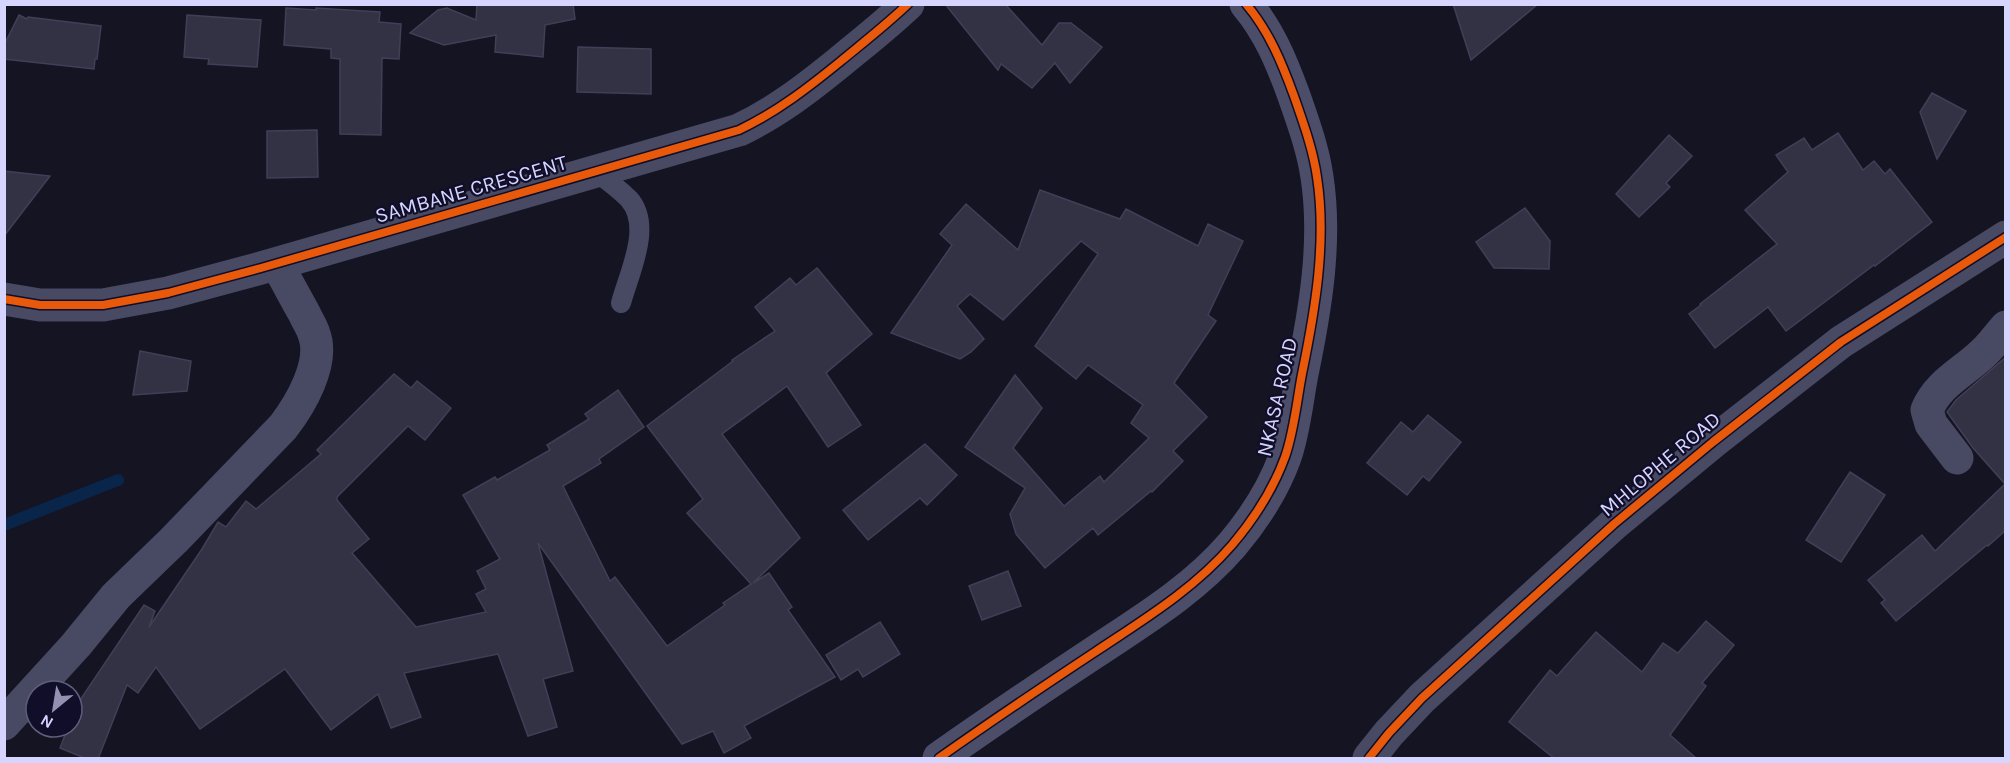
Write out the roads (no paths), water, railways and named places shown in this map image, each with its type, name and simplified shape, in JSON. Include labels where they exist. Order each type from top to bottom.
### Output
[{"type":"street","name":"SAMBANE CRESCENT","points":[[4,299],[40,305],[103,305],[168,293],[278,264],[739,130],[764,119],[793,100],[890,22],[908,4]]},
{"type":"street","name":"NKASA ROAD","points":[[939,759],[1168,603],[1206,573],[1250,525],[1267,496],[1286,455],[1311,331],[1317,278],[1320,248],[1317,177],[1302,118],[1288,78],[1275,48],[1246,4]]},
{"type":"street","name":"MHLOPHE ROAD","points":[[1369,759],[1389,733],[1422,698],[1614,524],[1713,442],[1841,342],[2006,237]]},
{"type":"street","points":[[4,723],[76,645],[116,596],[182,532],[283,427],[297,409],[313,373],[315,335],[278,264]]},
{"type":"street","points":[[1957,458],[1931,424],[1927,410],[1935,394],[1982,355],[2006,327]]},
{"type":"lane","points":[[596,172],[630,200],[638,213],[640,223],[639,240],[621,303]]},
{"type":"waterway","points":[[4,525],[118,480]]}]
